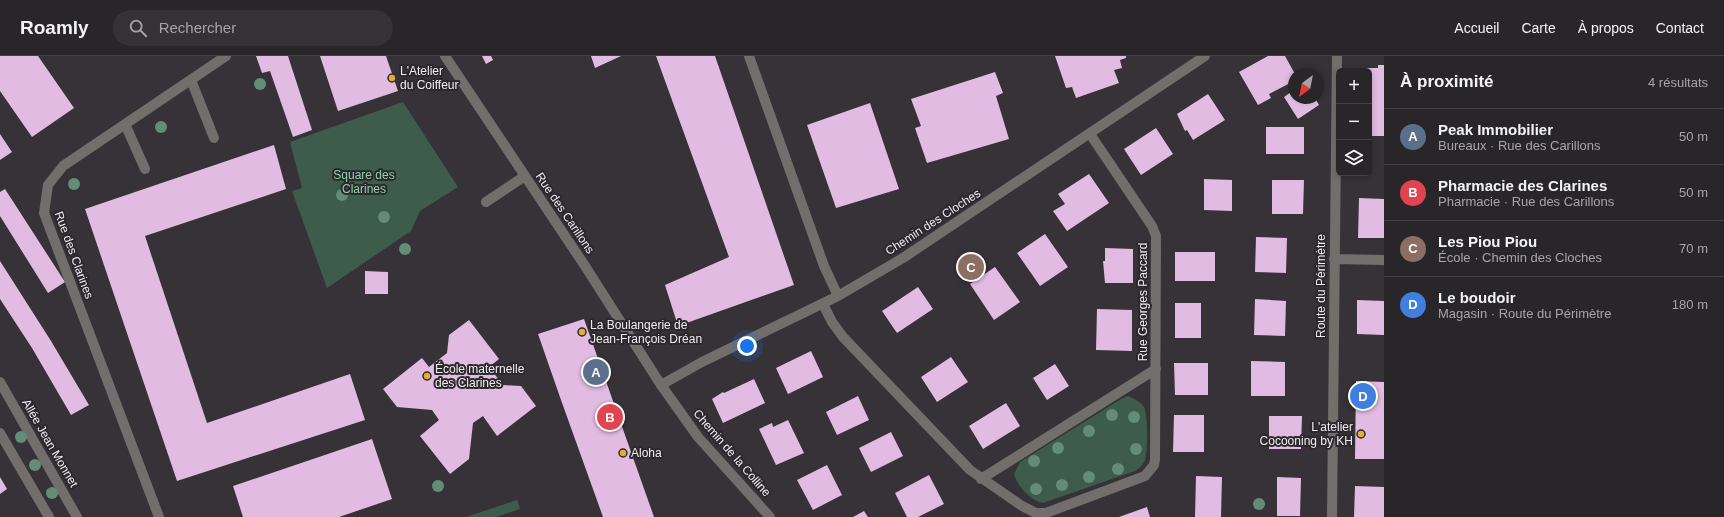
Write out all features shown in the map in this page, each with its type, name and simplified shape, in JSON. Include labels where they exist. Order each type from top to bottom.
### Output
[{"type":"street","name":"Rue des Clarines","points":[[159,517],[44,213],[48,185],[63,166],[226,56]]},
{"type":"street","name":"Rue des Carillons","points":[[445,56],[585,266],[661,385]]},
{"type":"street","points":[[749,56],[824,266],[838,296]]},
{"type":"street","name":"Chemin des Cloches","points":[[661,385],[702,362],[838,296],[903,258],[1205,56]]},
{"type":"street","name":"Route du Périmètre","points":[[1332,517],[1337,56]]},
{"type":"street","points":[[191,80],[214,138]]},
{"type":"street","points":[[126,124],[145,169]]},
{"type":"street","name":"Rue Georges Paccard","points":[[822,304],[832,322],[843,337],[960,461],[981,479],[1022,506],[1041,514],[1046,513],[1145,476],[1154,465],[1156,236],[1152,226],[1090,134]]},
{"type":"street","points":[[486,202],[525,176]]},
{"type":"street","points":[[1334,259],[1384,260]]},
{"type":"street","name":"Rue Georges Paccard","points":[[981,479],[1156,370]]},
{"type":"street","name":"Allée Jean Monnet","points":[[0,382],[77,517]]},
{"type":"street","name":"Chemin de la Colline","points":[[661,385],[698,437],[770,517]]},
{"type":"street","points":[[0,433],[49,517]]},
{"type":"green space","name":"Square des Clarines","points":[[403,102],[458,187],[420,211],[411,231],[327,288],[292,191],[302,188],[290,142]]},
{"type":"green space","points":[[1128,396],[1141,403],[1145,411],[1147,425],[1147,449],[1145,460],[1140,468],[1043,503],[1033,499],[1021,488],[1014,474],[1020,462]]},
{"type":"green space","points":[[517,500],[520,509],[496,517],[466,517]]},
{"type":"building","points":[[0,56],[38,56],[74,108],[32,137],[0,91]]},
{"type":"building","points":[[256,56],[288,56],[312,130],[293,137],[270,71],[262,73]]},
{"type":"building","points":[[320,56],[386,56],[398,91],[338,111]]},
{"type":"building","points":[[482,56],[491,56],[493,60],[486,64]]},
{"type":"building","points":[[591,56],[621,56],[595,68]]},
{"type":"building","points":[[656,56],[715,56],[794,285],[678,326],[665,285],[729,257]]},
{"type":"building","points":[[1055,56],[1126,56],[1126,58],[1120,60],[1122,68],[1114,70],[1119,83],[1076,98],[1072,87],[1066,88]]},
{"type":"building","points":[[1268,56],[1285,56],[1292,68],[1288,68],[1288,84],[1269,94],[1271,98],[1258,105],[1239,72]]},
{"type":"building","points":[[1378,65],[1384,65],[1384,136],[1372,136],[1372,68],[1378,68]]},
{"type":"building","points":[[995,72],[1003,93],[996,96],[1009,139],[927,163],[915,128],[921,126],[911,99]]},
{"type":"building","points":[[1208,94],[1225,120],[1193,140],[1187,130],[1185,131],[1177,114]]},
{"type":"building","points":[[1288,94],[1288,103],[1284,97]]},
{"type":"building","points":[[870,103],[899,189],[836,208],[807,125]]},
{"type":"building","points":[[1288,104],[1318,104],[1319,105],[1298,119]]},
{"type":"building","points":[[1266,127],[1304,127],[1304,154],[1266,154]]},
{"type":"building","points":[[1156,128],[1173,154],[1141,175],[1124,149]]},
{"type":"building","points":[[0,134],[12,152],[0,160]]},
{"type":"building","points":[[274,145],[286,189],[145,236],[207,423],[350,374],[365,420],[177,481],[85,209]]},
{"type":"building","points":[[1089,174],[1109,203],[1067,231],[1053,211],[1065,204],[1058,194]]},
{"type":"building","points":[[1204,179],[1232,180],[1232,211],[1204,210]]},
{"type":"building","points":[[1272,180],[1304,180],[1303,214],[1272,214]]},
{"type":"building","points":[[5,189],[65,282],[48,293],[0,216],[0,192]]},
{"type":"building","points":[[1359,198],[1384,199],[1384,238],[1358,238]]},
{"type":"building","points":[[1045,234],[1068,267],[1040,286],[1017,253]]},
{"type":"building","points":[[1256,237],[1287,238],[1286,273],[1255,272]]},
{"type":"building","points":[[1105,248],[1133,249],[1133,283],[1105,283],[1103,261],[1105,261]]},
{"type":"building","points":[[1175,252],[1215,252],[1215,281],[1175,281]]},
{"type":"building","points":[[0,261],[51,341],[89,405],[71,415],[32,348],[0,299]]},
{"type":"building","points":[[995,267],[1020,302],[994,320],[970,284]]},
{"type":"building","points":[[365,271],[388,272],[388,294],[365,294]]},
{"type":"building","points":[[918,287],[933,309],[897,333],[882,311]]},
{"type":"building","points":[[1255,299],[1286,301],[1285,336],[1254,335]]},
{"type":"building","points":[[1357,300],[1384,301],[1384,335],[1357,334]]},
{"type":"building","points":[[1175,303],[1201,303],[1201,338],[1175,338]]},
{"type":"building","points":[[1097,309],[1132,310],[1132,351],[1096,350]]},
{"type":"building","points":[[584,319],[654,517],[603,517],[561,400],[538,334]]},
{"type":"building","points":[[469,320],[499,359],[489,367],[503,385],[521,386],[536,406],[497,436],[483,416],[473,423],[469,459],[450,474],[420,436],[439,420],[432,410],[397,407],[383,389],[422,358],[429,367],[447,353],[449,335]]},
{"type":"building","points":[[811,351],[823,377],[788,394],[776,368]]},
{"type":"building","points":[[951,357],[968,382],[937,402],[921,377]]},
{"type":"building","points":[[1251,361],[1285,362],[1285,396],[1251,396]]},
{"type":"building","points":[[1174,363],[1208,363],[1208,395],[1175,395]]},
{"type":"building","points":[[1055,364],[1069,386],[1047,400],[1033,378]]},
{"type":"building","points":[[754,379],[765,403],[723,423],[712,399],[723,392],[724,393]]},
{"type":"building","points":[[1356,381],[1384,382],[1384,459],[1355,459]]},
{"type":"building","points":[[858,396],[869,420],[837,435],[826,412]]},
{"type":"building","points":[[1006,403],[1020,426],[983,449],[969,426]]},
{"type":"building","points":[[1174,415],[1204,415],[1204,452],[1173,452]]},
{"type":"building","points":[[1269,416],[1302,416],[1301,449],[1269,449]]},
{"type":"building","points":[[788,420],[804,453],[776,465],[759,429],[772,423],[773,427]]},
{"type":"building","points":[[891,432],[903,456],[871,472],[859,448]]},
{"type":"building","points":[[372,439],[392,499],[339,517],[243,517],[233,486]]},
{"type":"building","points":[[827,465],[842,495],[813,510],[797,480]]},
{"type":"building","points":[[929,475],[944,504],[918,517],[907,517],[895,493]]},
{"type":"building","points":[[1196,476],[1222,477],[1221,517],[1195,517]]},
{"type":"building","points":[[0,477],[7,489],[0,494]]},
{"type":"building","points":[[1277,477],[1301,478],[1300,516],[1277,516]]},
{"type":"building","points":[[1355,486],[1384,487],[1384,517],[1354,517]]},
{"type":"building","points":[[1147,507],[1150,517],[1119,517]]},
{"type":"building","points":[[864,511],[868,517],[853,517]]},
{"type":"place","name":"L'Atelier du Coiffeur","points":[[392,78]]},
{"type":"place","name":"Les Piou Piou","points":[[971,267]]},
{"type":"place","name":"La Boulangerie de Jean-François Dréan","points":[[582,332]]},
{"type":"place","name":"Peak Immobilier","points":[[596,372]]},
{"type":"place","name":"École maternelle des Clarines","points":[[427,376]]},
{"type":"place","name":"Le boudoir","points":[[1363,396]]},
{"type":"place","name":"Pharmacie des Clarines","points":[[610,417]]},
{"type":"place","name":"L'atelier Cocooning by KH","points":[[1361,434]]},
{"type":"place","name":"Aloha","points":[[623,453]]}]
